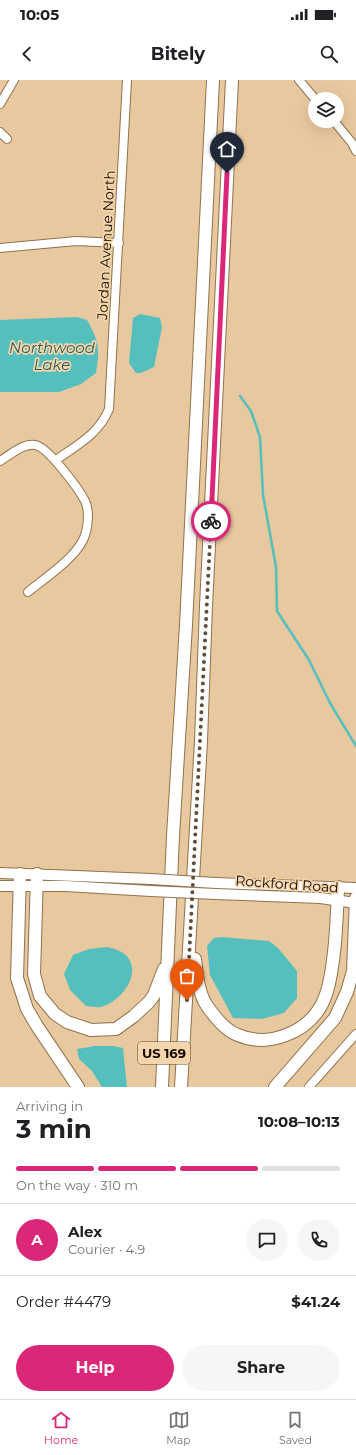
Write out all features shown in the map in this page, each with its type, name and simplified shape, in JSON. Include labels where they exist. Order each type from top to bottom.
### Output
[{"type":"highway","name":"US 169","points":[[162,1087],[213,80]]},
{"type":"highway","name":"US 169","points":[[181,1087],[191,941],[232,80]]},
{"type":"highway","points":[[20,880],[17,978],[27,1008],[37,1026],[78,1087]]},
{"type":"highway","points":[[37,880],[35,981],[40,996],[49,1008],[61,1018],[90,1030],[116,1029],[134,1016],[149,1002],[154,995],[168,961]]},
{"type":"highway","points":[[191,941],[201,990],[207,1005],[231,1032],[237,1035],[256,1039],[275,1039],[289,1034],[306,1024],[322,1004],[329,985],[338,901],[338,887]]},
{"type":"highway","points":[[275,1087],[335,1018],[347,992],[353,971],[356,898]]},
{"type":"main road","points":[[0,873],[20,880]]},
{"type":"main road","name":"Rockford Road","points":[[37,880],[151,879],[356,888]]},
{"type":"main road","points":[[0,886],[20,880],[37,880]]},
{"type":"main road","name":"Rockford Road","points":[[37,880],[151,891],[288,896],[356,903]]},
{"type":"street","points":[[0,104],[14,80]]},
{"type":"street","name":"Jordan Avenue North","points":[[56,460],[92,435],[102,423],[109,409],[127,80]]},
{"type":"street","points":[[299,80],[309,92]]},
{"type":"street","points":[[340,128],[352,143],[356,151]]},
{"type":"street","points":[[0,132],[7,139]]},
{"type":"street","points":[[0,248],[76,241],[119,243]]},
{"type":"street","points":[[0,461],[29,445],[37,445],[44,448],[56,460],[85,502],[87,527],[84,539],[76,550],[28,592]]},
{"type":"street","points":[[310,1087],[356,1034]]},
{"type":"water","points":[[140,314],[160,318],[162,327],[154,367],[141,373],[136,373],[129,363],[133,318]]},
{"type":"water","name":"Northwood Lake","points":[[77,317],[87,320],[98,345],[96,373],[81,384],[59,392],[0,392],[0,320]]},
{"type":"water","points":[[222,937],[269,941],[278,948],[297,971],[297,998],[284,1013],[262,1019],[233,1018],[210,975],[207,946],[214,938]]},
{"type":"water","points":[[107,947],[122,952],[127,956],[132,966],[130,981],[121,994],[108,1004],[99,1007],[86,1006],[70,990],[64,974],[73,955],[89,949]]},
{"type":"water","points":[[95,1046],[113,1046],[123,1048],[127,1087],[102,1087],[92,1071],[79,1059],[77,1049]]},
{"type":"waterway","points":[[240,396],[251,411],[260,437],[263,495],[276,567],[277,611],[309,660],[330,703],[356,746]]},
{"type":"way so far","points":[[187,1000],[211,521]]},
{"type":"route","points":[[211,521],[227,173]]}]
